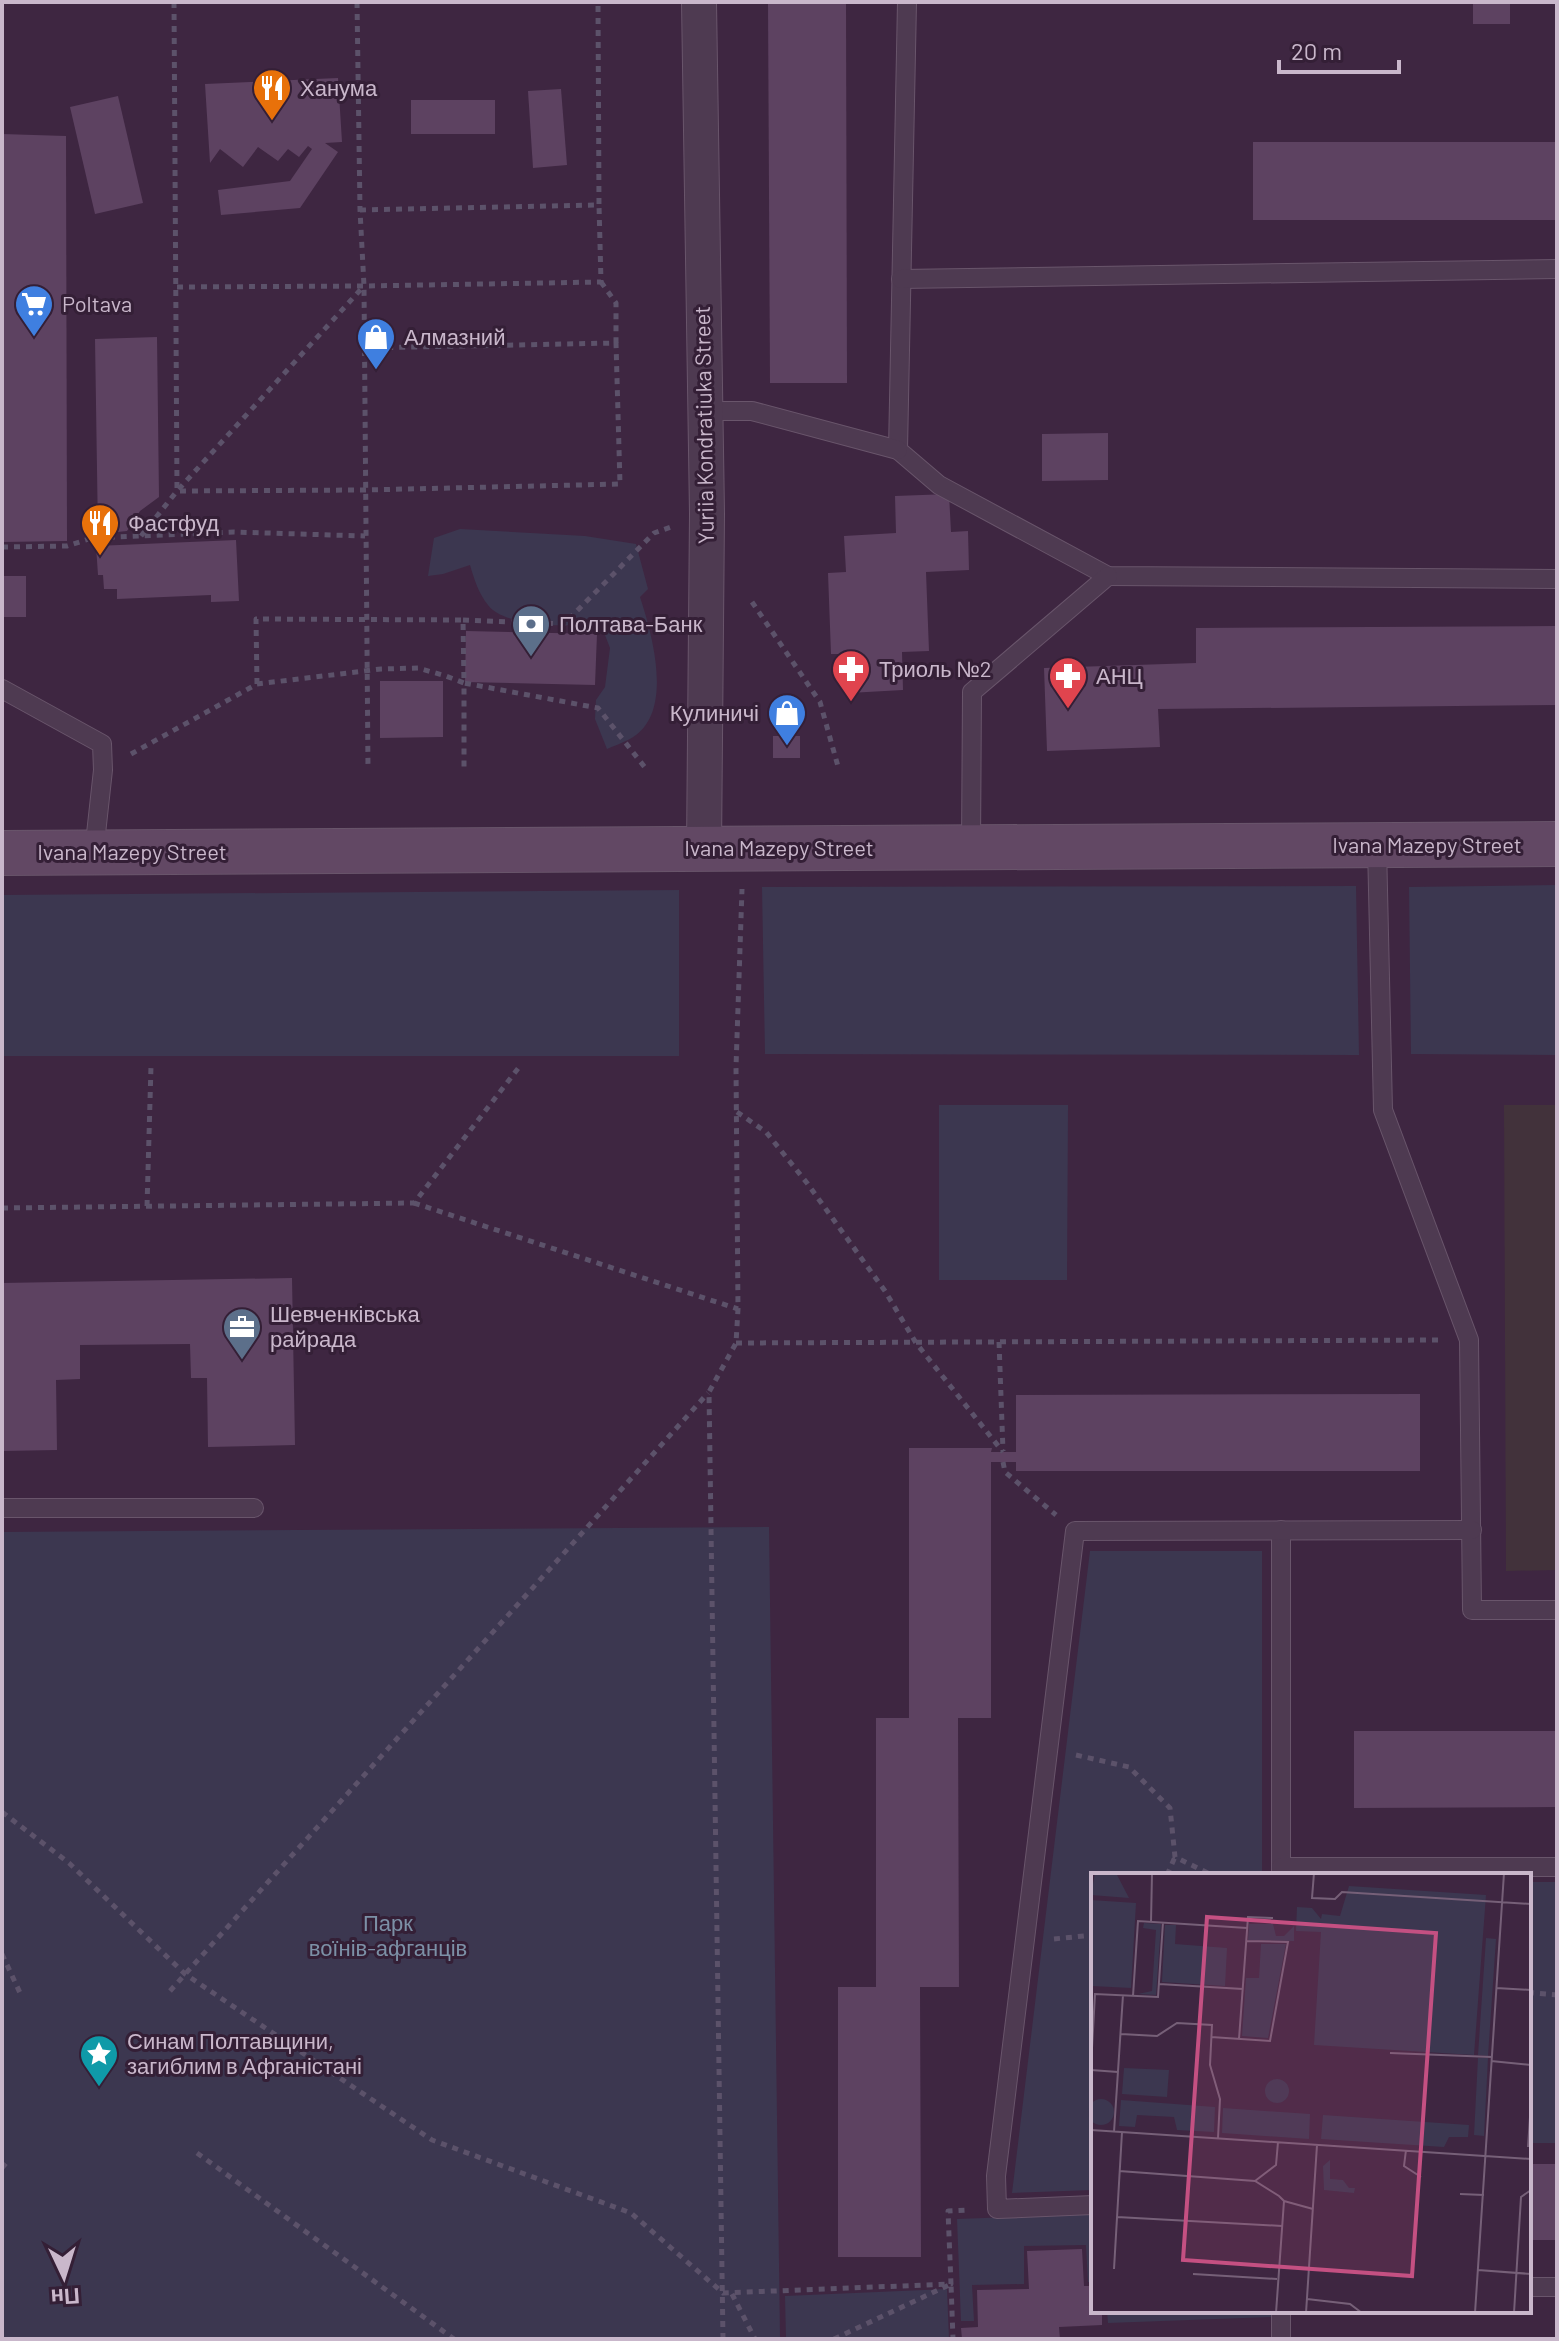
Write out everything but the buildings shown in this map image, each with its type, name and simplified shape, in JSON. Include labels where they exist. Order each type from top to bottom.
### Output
[{"type":"main road","name":"Ivana Mazepy Street","points":[[2,853],[1557,844]]},
{"type":"street","name":"Yuriia Kondratiuka Street","points":[[699,2],[707,514],[724,848]]},
{"type":"lane","points":[[898,450],[907,2]]},
{"type":"lane","points":[[901,279],[1557,269]]},
{"type":"lane","points":[[704,411],[752,411],[898,450],[939,485],[1108,576],[1557,579]]},
{"type":"lane","points":[[971,847],[972,692],[1108,576]]},
{"type":"lane","points":[[2,689],[102,744],[103,770],[94,852]]},
{"type":"lane","points":[[1377,845],[1383,1110],[1469,1340],[1472,1610],[1557,1610]]},
{"type":"lane","points":[[2,1508],[254,1508]]},
{"type":"lane","points":[[1281,1530],[1281,1871],[1557,1867]]},
{"type":"lane","points":[[1091,2205],[997,2209],[996,2176],[1075,1531],[1472,1530]]},
{"type":"lane","points":[[1531,2287],[1557,2287]]},
{"type":"lane","points":[[1281,2313],[1281,2339]]},
{"type":"path","points":[[174,2],[177,491]]},
{"type":"path","points":[[357,2],[364,286],[368,768]]},
{"type":"path","points":[[177,491],[620,484],[616,303],[601,282],[598,2]]},
{"type":"path","points":[[360,210],[599,205]]},
{"type":"path","points":[[177,287],[601,282]]},
{"type":"path","points":[[141,536],[177,491],[364,286]]},
{"type":"path","points":[[364,348],[616,343]]},
{"type":"path","points":[[257,684],[256,619],[564,624],[654,533],[707,514]]},
{"type":"path","points":[[2,547],[67,546],[92,538],[234,532],[365,536]]},
{"type":"path","points":[[752,602],[820,702],[839,770]]},
{"type":"path","points":[[463,620],[464,768]]},
{"type":"path","points":[[103,770],[257,684],[418,668],[464,683],[598,708],[647,770]]},
{"type":"path","points":[[170,1991],[709,1392],[736,1343],[736,1067],[724,848]]},
{"type":"path","points":[[147,1206],[151,1066]]},
{"type":"path","points":[[414,1203],[520,1066]]},
{"type":"path","points":[[736,1111],[766,1132],[807,1183],[885,1291],[916,1343],[1003,1452],[999,1342]]},
{"type":"path","points":[[2,1208],[414,1203],[738,1309]]},
{"type":"path","points":[[736,1343],[1469,1340]]},
{"type":"path","points":[[709,1392],[723,2339]]},
{"type":"path","points":[[1003,1462],[1005,1472],[1075,1531]]},
{"type":"path","points":[[1048,1750],[1129,1767],[1170,1808],[1175,1857],[1168,1873]]},
{"type":"path","points":[[2,1812],[69,1863],[185,1974],[432,2140],[631,2213],[723,2293],[951,2284]]},
{"type":"path","points":[[1175,1857],[1208,1873]]},
{"type":"path","points":[[1024,1941],[1091,1935]]},
{"type":"path","points":[[2,1954],[21,1995]]},
{"type":"path","points":[[1531,1992],[1557,1995]]},
{"type":"path","points":[[197,2153],[454,2339]]},
{"type":"path","points":[[948,2211],[953,2339]]},
{"type":"path","points":[[834,2339],[951,2284]]},
{"type":"path","points":[[732,2294],[755,2339]]},
{"type":"shaded area","points":[[1504,1105],[1557,1105],[1557,1570],[1506,1571]]},
{"type":"green space","points":[[460,529],[585,536],[636,544],[648,589],[640,597],[654,650],[657,689],[647,723],[636,735],[607,749],[595,719],[596,700],[605,687],[610,648],[600,622],[541,624],[497,613],[485,601],[470,565],[428,576],[434,538]]},
{"type":"green space","points":[[1557,885],[1557,1055],[1411,1054],[1409,887]]},
{"type":"green space","points":[[1356,886],[1359,1055],[765,1054],[762,887]]},
{"type":"green space","points":[[679,890],[679,1056],[2,1056],[2,895]]},
{"type":"green space","points":[[939,1105],[1068,1105],[1067,1280],[939,1280]]},
{"type":"green space","name":"Парк воїнів-афганців","points":[[769,1527],[780,2339],[2,2339],[2,1532]]},
{"type":"green space","points":[[1090,1551],[1262,1551],[1262,1873],[1091,1873],[1091,2190],[1012,2193]]},
{"type":"green space","points":[[1531,1882],[1557,1882],[1557,2143],[1531,2143]]},
{"type":"green space","points":[[1091,2214],[1091,2282],[1088,2282],[1086,2245],[1024,2246],[1024,2284],[972,2285],[974,2321],[961,2321],[957,2219]]},
{"type":"green space","points":[[947,2289],[949,2339],[786,2339],[785,2296]]},
{"type":"green space","points":[[1107,2313],[1271,2313],[1271,2317],[1108,2323]]},
{"type":"place","name":"Ханума","points":[[272,122]]},
{"type":"place","name":"Poltava","points":[[34,338]]},
{"type":"place","name":"Алмазний","points":[[376,371]]},
{"type":"place","name":"Фастфуд","points":[[100,557]]},
{"type":"place","name":"Полтава-Банк","points":[[531,658]]},
{"type":"place","name":"Триоль №2","points":[[851,703]]},
{"type":"place","name":"АНЦ","points":[[1068,710]]},
{"type":"place","name":"Кулиничі","points":[[787,747]]},
{"type":"place","name":"Шевченківська райрада","points":[[242,1361]]},
{"type":"place","name":"Синам Полтавщини, загиблим в Афганістані","points":[[99,2088]]}]
